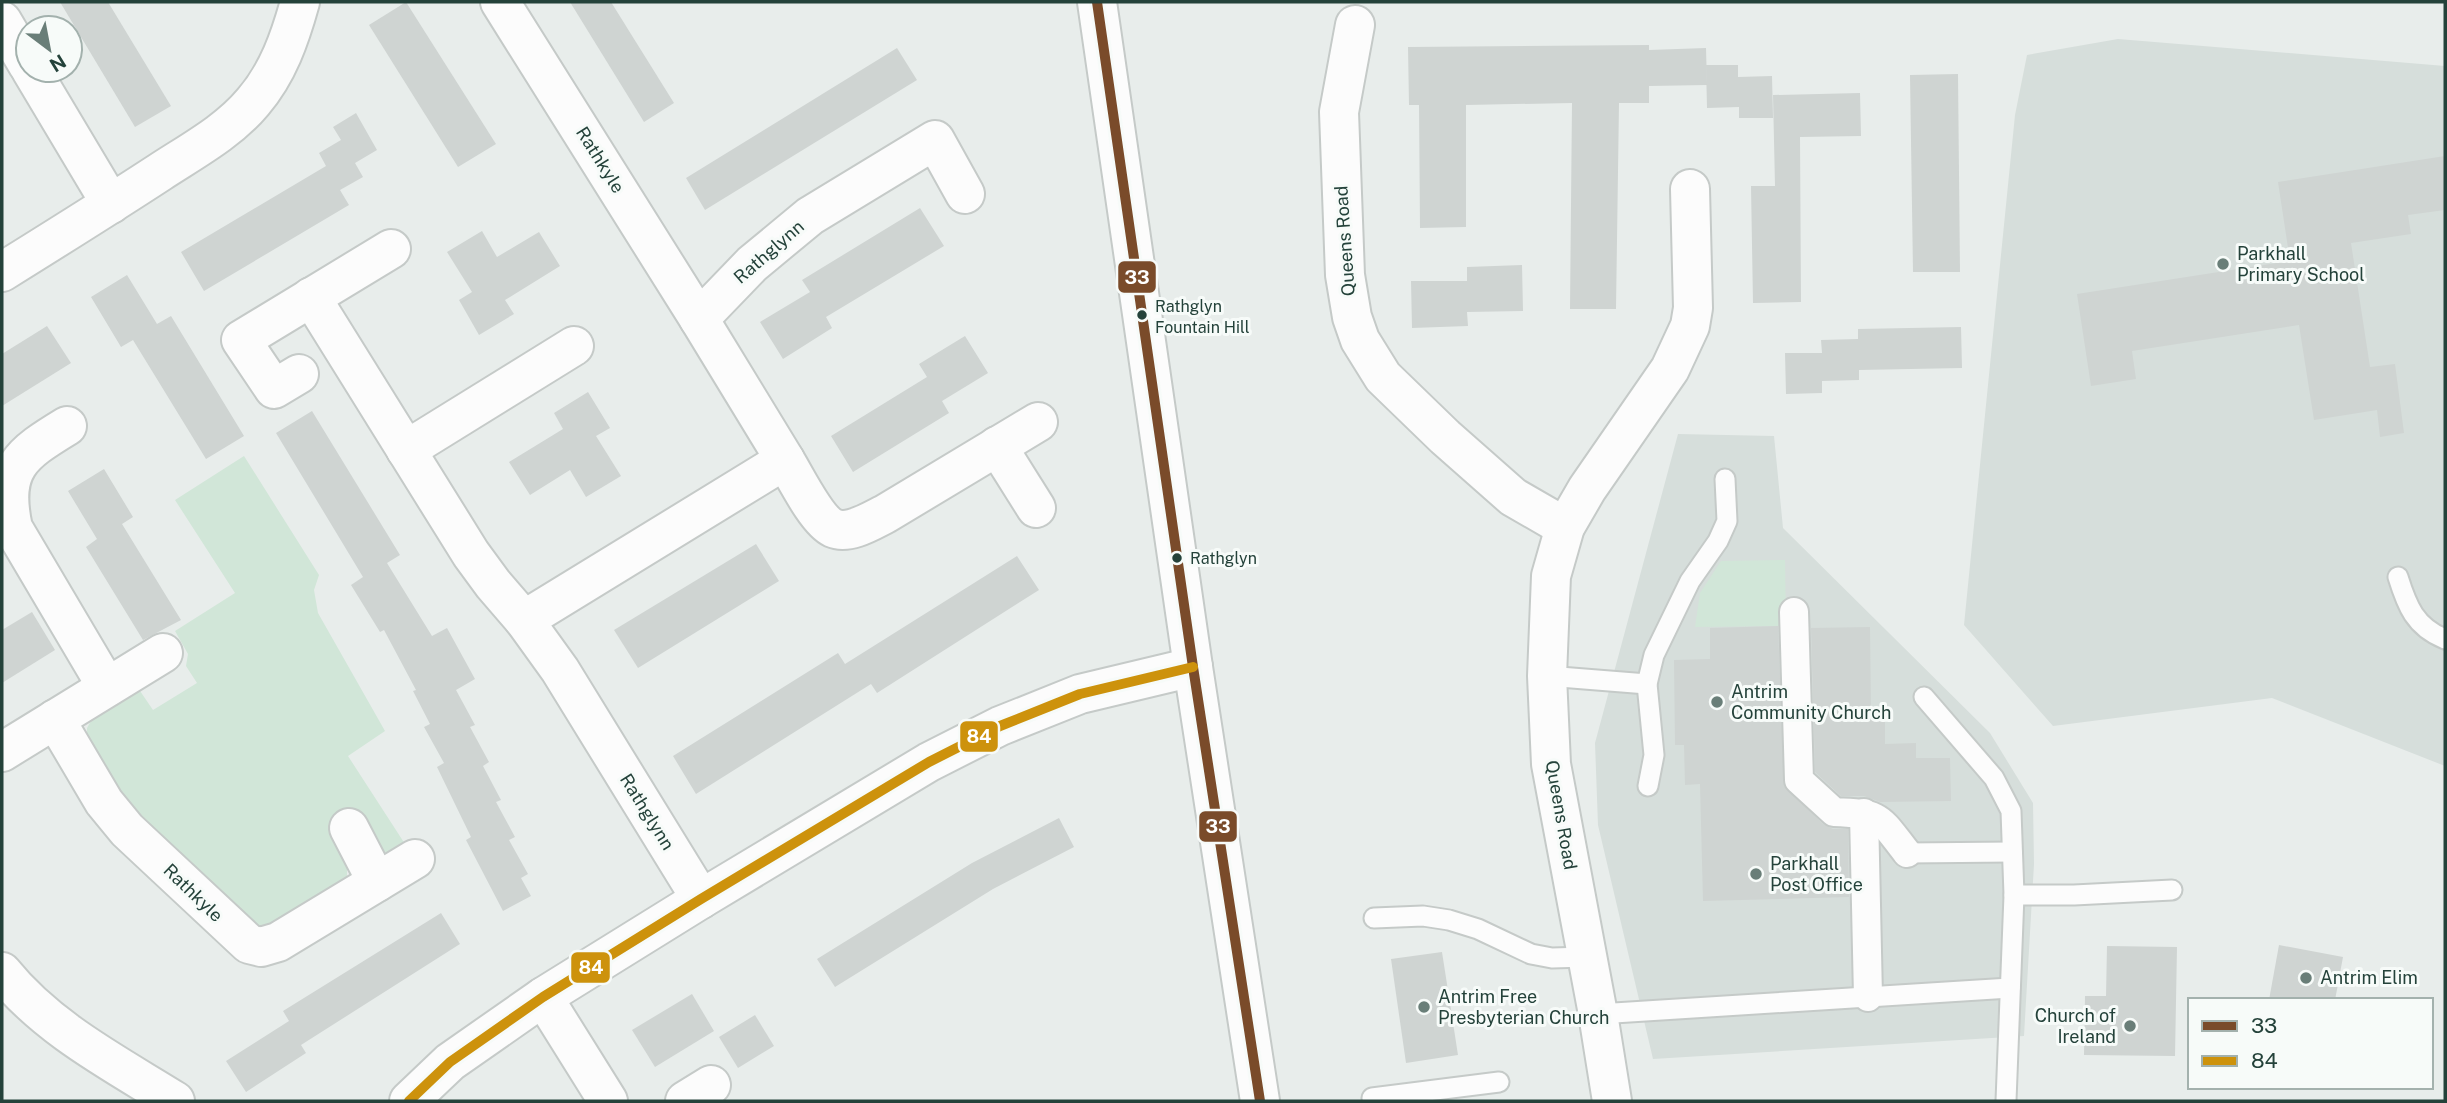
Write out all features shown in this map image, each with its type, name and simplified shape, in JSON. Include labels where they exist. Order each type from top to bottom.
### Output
[{"type":"street","points":[[2,272],[217,135],[253,103],[276,70],[292,32],[300,2]]},
{"type":"street","name":"Rathkyle","points":[[500,2],[699,319]]},
{"type":"street","points":[[1097,2],[1193,667],[1260,1101]]},
{"type":"street","points":[[2,21],[14,41]]},
{"type":"street","name":"Queens Road","points":[[1355,25],[1339,112],[1345,275],[1352,317],[1365,350],[1383,377],[1403,398],[1496,483],[1531,508],[1565,527]]},
{"type":"street","points":[[39,84],[111,204]]},
{"type":"street","name":"Rathglynn","points":[[699,319],[752,264],[810,216],[935,140],[965,194]]},
{"type":"street","name":"Queens Road","points":[[1612,1101],[1551,764],[1547,676],[1551,576],[1565,527],[1587,489],[1670,369],[1690,326],[1693,308],[1690,190]]},
{"type":"street","points":[[299,374],[274,389],[241,340],[391,249]]},
{"type":"street","name":"Rathglynn","points":[[311,297],[405,450],[493,584],[524,620],[560,670],[701,899]]},
{"type":"street","points":[[699,319],[785,460],[824,520],[833,528],[846,529],[862,525],[1038,422]]},
{"type":"street","points":[[405,450],[574,346]]},
{"type":"street","points":[[68,426],[20,457],[5,479],[3,499],[13,528],[107,687]]},
{"type":"street","points":[[997,446],[1036,508]]},
{"type":"street","points":[[524,620],[785,460]]},
{"type":"street","points":[[1794,612],[1799,780],[1834,812],[1864,813],[1880,818],[1907,853]]},
{"type":"street","points":[[2,752],[163,653]]},
{"type":"street","points":[[409,1101],[450,1062],[543,997],[929,762],[1000,726],[1080,694],[1124,681],[1193,667]]},
{"type":"street","name":"Rathkyle","points":[[55,719],[104,802],[127,830],[249,944],[261,947],[272,945],[415,859]]},
{"type":"street","points":[[1864,813],[1868,997]]},
{"type":"street","points":[[349,828],[377,882]]},
{"type":"street","points":[[2,972],[33,1007],[52,1022],[175,1101]]},
{"type":"street","points":[[543,997],[608,1101]]},
{"type":"lane","points":[[1648,786],[1654,755],[1647,684],[1654,655],[1684,593],[1718,541],[1727,521],[1725,479]]},
{"type":"lane","points":[[2398,577],[2406,602],[2415,618],[2427,629],[2445,639]]},
{"type":"lane","points":[[1547,676],[1647,684]]},
{"type":"lane","points":[[1924,697],[1994,778],[2005,796],[2012,820],[2014,895],[2006,1101]]},
{"type":"lane","points":[[1907,853],[2012,852]]},
{"type":"lane","points":[[2014,895],[2172,890]]},
{"type":"lane","points":[[1374,918],[1423,916],[1449,920],[1478,929],[1531,954],[1552,958],[1586,957]]},
{"type":"lane","points":[[1598,1014],[2010,988]]},
{"type":"lane","points":[[1372,1098],[1438,1095],[1499,1082]]},
{"type":"shaded area","name":"Parkhall Primary School","points":[[2118,39],[2445,66],[2445,766],[2272,698],[2053,726],[1964,625],[2015,115],[2027,55]]},
{"type":"shaded area","points":[[1678,434],[1774,436],[1783,528],[1990,733],[2033,803],[2034,864],[2024,1036],[1653,1059],[1598,825],[1595,743]]},
{"type":"green space","points":[[244,456],[319,575],[314,590],[318,613],[385,731],[348,756],[405,844],[393,855],[376,848],[347,860],[347,880],[265,934],[128,809],[87,742],[87,728],[92,719],[138,688],[153,710],[197,683],[186,666],[188,654],[175,631],[235,593],[175,500]]},
{"type":"green space","points":[[1785,560],[1786,626],[1695,627],[1700,593],[1721,561]]},
{"type":"building","points":[[60,2],[108,2],[171,106],[135,127],[84,42],[84,14],[67,14]]},
{"type":"building","points":[[406,2],[496,144],[458,167],[369,25]]},
{"type":"building","points":[[570,2],[611,2],[674,103],[644,122]]},
{"type":"building","points":[[1649,45],[1649,50],[1706,48],[1707,85],[1649,86],[1649,103],[1619,103],[1616,309],[1570,309],[1572,103],[1466,105],[1466,227],[1420,228],[1419,105],[1409,105],[1408,47]]},
{"type":"building","points":[[897,48],[917,80],[705,210],[686,178]]},
{"type":"building","points":[[1706,65],[1738,65],[1738,77],[1772,76],[1773,118],[1739,118],[1739,107],[1707,108]]},
{"type":"building","points":[[1958,74],[1960,272],[1913,272],[1910,75]]},
{"type":"building","points":[[1860,93],[1861,136],[1800,137],[1801,302],[1753,303],[1751,186],[1775,186],[1773,95]]},
{"type":"building","points":[[356,113],[377,150],[355,163],[363,177],[340,190],[349,205],[204,291],[181,252],[326,166],[319,153],[341,140],[333,127]]},
{"type":"building","name":"Parkhall Primary School","points":[[2445,156],[2445,210],[2408,215],[2411,234],[2351,243],[2370,367],[2395,364],[2404,433],[2380,437],[2377,410],[2314,420],[2299,325],[2132,351],[2136,379],[2091,386],[2077,294],[2290,261],[2278,182]]},
{"type":"building","points":[[920,208],[944,246],[826,317],[832,328],[783,359],[760,322],[810,292],[802,280]]},
{"type":"building","points":[[482,231],[497,257],[539,232],[560,266],[505,300],[514,314],[479,335],[459,300],[472,292],[447,252]]},
{"type":"building","points":[[1522,265],[1523,311],[1467,312],[1468,326],[1412,328],[1411,281],[1467,281],[1467,267]]},
{"type":"building","points":[[127,275],[157,324],[171,316],[244,436],[206,459],[133,340],[121,347],[91,297]]},
{"type":"building","points":[[47,326],[71,363],[2,406],[2,354]]},
{"type":"building","points":[[1961,327],[1962,368],[1859,370],[1859,380],[1822,381],[1822,393],[1786,394],[1785,353],[1822,353],[1821,340],[1858,339],[1858,329]]},
{"type":"building","points":[[965,336],[988,373],[942,401],[949,413],[853,472],[831,436],[927,377],[919,364]]},
{"type":"building","points":[[588,392],[610,428],[596,436],[621,476],[586,497],[570,470],[530,495],[509,462],[563,429],[554,413]]},
{"type":"building","points":[[312,411],[400,555],[387,563],[432,636],[447,628],[475,679],[456,690],[475,725],[470,727],[489,762],[483,766],[501,800],[496,802],[515,837],[509,840],[528,874],[521,878],[531,896],[503,911],[466,840],[471,837],[437,767],[444,763],[424,727],[430,724],[413,691],[416,690],[384,630],[380,632],[351,585],[363,577],[276,433]]},
{"type":"building","points":[[104,469],[133,517],[122,524],[181,620],[143,640],[86,547],[97,539],[68,491]]},
{"type":"building","points":[[756,544],[779,581],[638,668],[614,630]]},
{"type":"building","points":[[1017,556],[1039,590],[877,693],[871,684],[696,794],[673,756],[838,653],[845,664]]},
{"type":"building","points":[[32,612],[55,650],[2,683],[2,630]]},
{"type":"building","points":[[1778,626],[1784,786],[1823,824],[1833,829],[1848,829],[1849,897],[1703,901],[1700,784],[1685,785],[1684,745],[1675,745],[1674,660],[1710,659],[1710,628]]},
{"type":"building","points":[[1870,627],[1871,714],[1885,714],[1885,744],[1916,743],[1916,758],[1950,758],[1951,801],[1880,802],[1864,796],[1841,796],[1815,772],[1811,628]]},
{"type":"building","points":[[1059,818],[1074,847],[993,889],[835,987],[817,959],[972,863]]},
{"type":"building","points":[[441,913],[460,944],[301,1045],[306,1053],[246,1092],[226,1061],[289,1021],[283,1011]]},
{"type":"building","name":"Antrim Elim","points":[[2279,945],[2343,957],[2335,998],[2269,998]]},
{"type":"building","name":"Church of Ireland","points":[[2107,946],[2177,947],[2175,1056],[2084,1055],[2085,996],[2106,996]]},
{"type":"building","name":"Antrim Free Presbyterian Church","points":[[1442,952],[1458,1055],[1406,1063],[1391,959]]},
{"type":"building","points":[[692,994],[714,1031],[655,1067],[632,1030]]},
{"type":"building","points":[[755,1015],[774,1046],[738,1068],[719,1037]]},
{"type":"transit line","name":"33","points":[[1097,2],[1193,667],[1260,1101]]},
{"type":"transit line","name":"84","points":[[409,1101],[450,1062],[543,997],[929,762],[1000,726],[1080,694],[1193,667]]},
{"type":"place","name":"Parkhall Primary School","points":[[2223,264]]},
{"type":"place","name":"Rathglyn Fountain Hill","points":[[1142,315]]},
{"type":"place","name":"Rathglyn","points":[[1177,558]]},
{"type":"place","name":"Antrim Community Church","points":[[1717,702]]},
{"type":"place","name":"Parkhall Post Office","points":[[1756,874]]},
{"type":"place","name":"Antrim Elim","points":[[2306,978]]},
{"type":"place","name":"Antrim Free Presbyterian Church","points":[[1424,1007]]},
{"type":"place","name":"Church of Ireland","points":[[2130,1026]]}]
